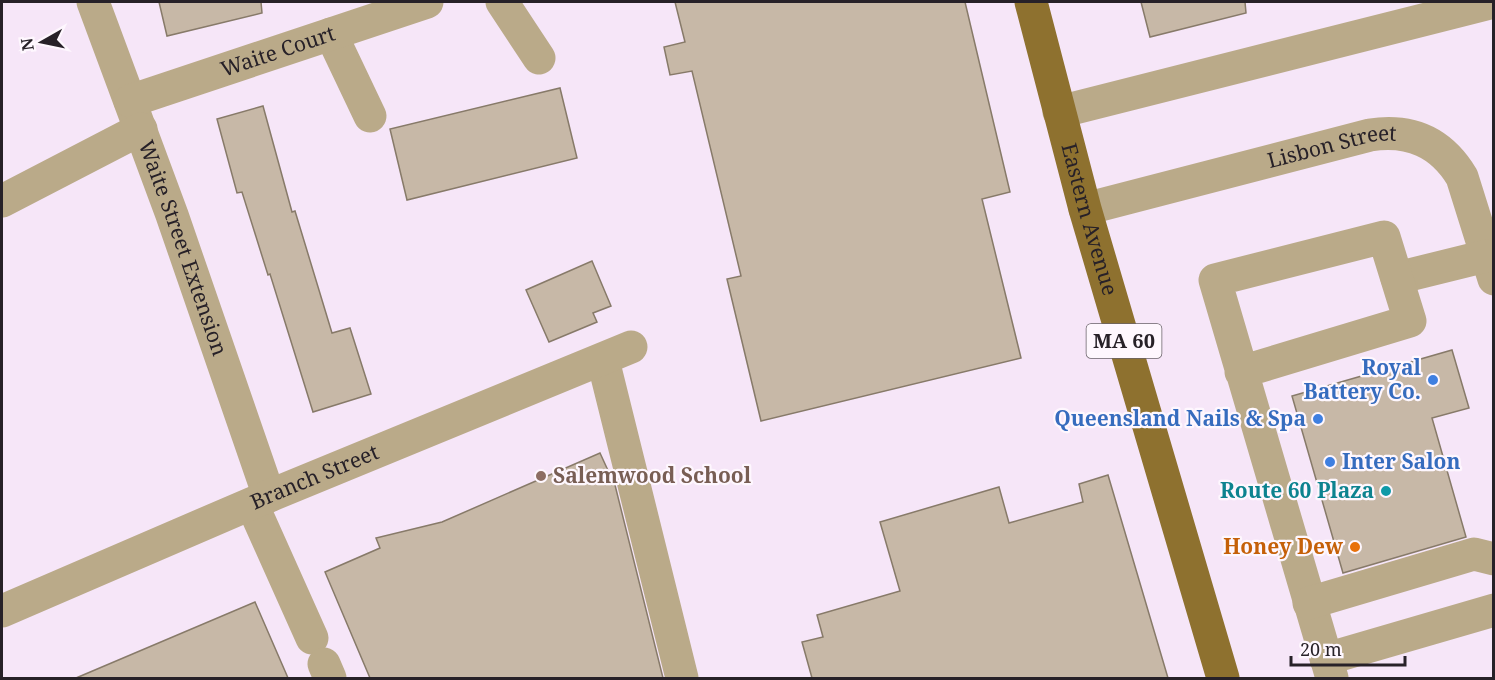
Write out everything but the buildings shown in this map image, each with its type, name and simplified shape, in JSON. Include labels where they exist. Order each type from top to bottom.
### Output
[{"type":"main road","name":"Eastern Avenue","points":[[1031,2],[1085,209],[1223,678]]},
{"type":"street","name":"Waite Street Extension","points":[[93,2],[135,115],[260,500],[322,660]]},
{"type":"street","name":"Waite Court","points":[[2,201],[135,115],[331,34],[427,2]]},
{"type":"street","points":[[502,2],[539,58]]},
{"type":"street","points":[[1059,112],[1494,2]]},
{"type":"street","points":[[331,34],[370,116]]},
{"type":"street","name":"Lisbon Street","points":[[1085,209],[1370,135],[1397,134],[1416,138],[1435,147],[1455,165],[1462,177],[1488,249]]},
{"type":"street","points":[[1241,372],[1410,321],[1384,237],[1215,280],[1241,372],[1309,603],[1329,669],[1494,610]]},
{"type":"street","points":[[1397,278],[1488,249]]},
{"type":"street","name":"Branch Street","points":[[2,611],[260,500],[617,353],[682,678]]},
{"type":"street","points":[[1309,603],[1474,554],[1494,559]]},
{"type":"place","name":"Royal Battery Co.","points":[[1433,380]]},
{"type":"place","name":"Queensland Nails & Spa","points":[[1318,419]]},
{"type":"place","name":"Inter Salon","points":[[1330,462]]},
{"type":"place","name":"Salemwood School","points":[[541,476]]},
{"type":"place","name":"Route 60 Plaza","points":[[1386,491]]},
{"type":"place","name":"Honey Dew","points":[[1355,547]]}]
